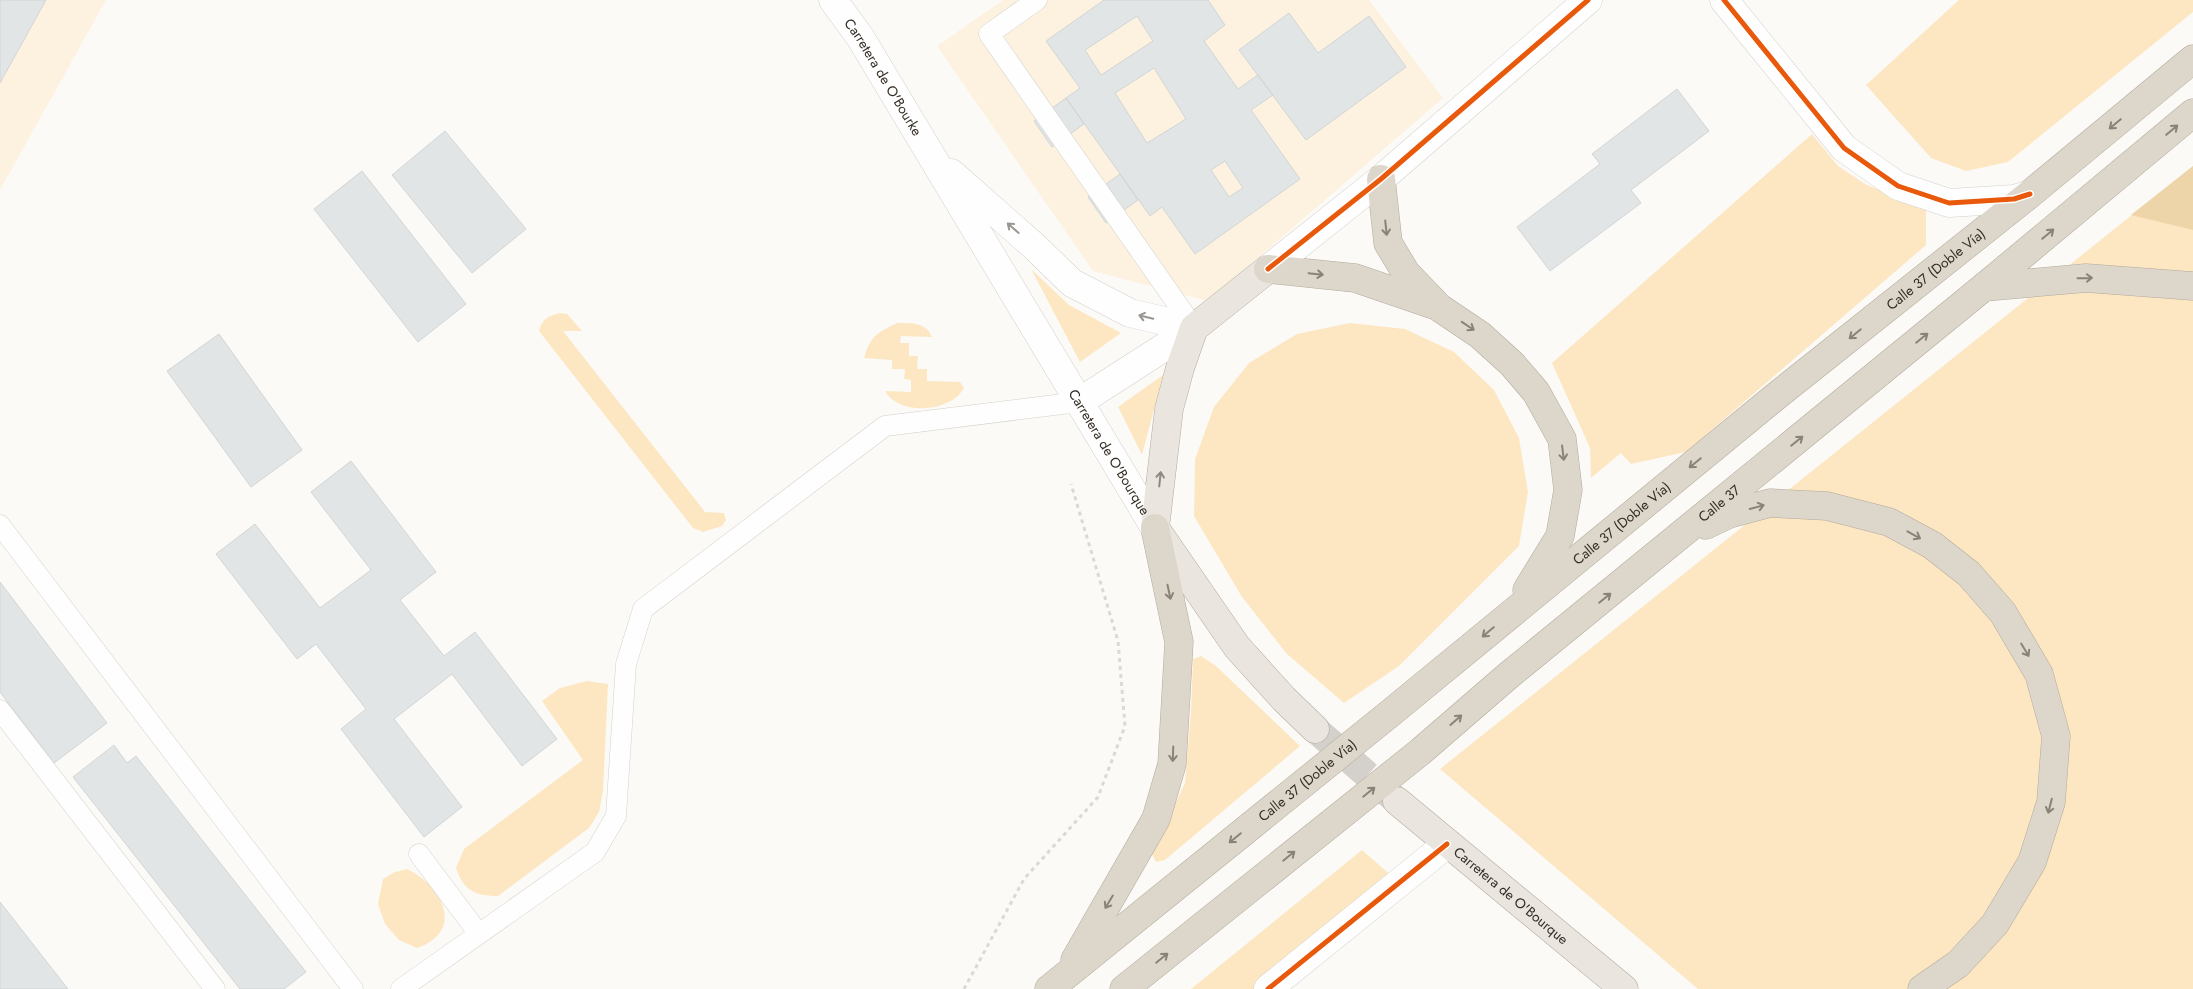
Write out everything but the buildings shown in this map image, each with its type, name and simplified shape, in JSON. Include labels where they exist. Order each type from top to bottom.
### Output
[{"type":"highway","name":"Calle 37 (Doble Vía)","points":[[1058,982],[1388,715],[1516,608],[2030,194],[2193,59]]},
{"type":"highway","points":[[1984,287],[2193,113]]},
{"type":"highway","points":[[1381,179],[1388,243],[1406,273],[1437,306],[1480,335],[1512,364],[1536,392],[1562,439],[1568,490],[1560,536],[1516,608]]},
{"type":"highway","points":[[1268,269],[1355,278],[1437,306]]},
{"type":"highway","points":[[1984,287],[2086,278],[2193,286]]},
{"type":"highway","name":"Calle 37","points":[[1679,536],[1984,287]]},
{"type":"highway","points":[[1124,989],[1420,752],[1509,675],[1679,536],[1730,514],[1770,503],[1827,506],[1889,522],[1932,545],[1969,574],[2003,613],[2039,674],[2056,736],[2052,802],[2032,862],[1995,924],[1958,964],[1922,989]]},
{"type":"highway","points":[[1058,982],[1156,819],[1172,764],[1179,642],[1155,528]]},
{"type":"main road","name":"Carretera de O'Bourke","points":[[833,0],[860,37],[931,156]]},
{"type":"main road","points":[[1079,402],[1194,328],[1381,179],[1588,0]]},
{"type":"main road","points":[[1724,0],[1844,148],[1898,186],[1949,203],[2014,199],[2030,194]]},
{"type":"main road","points":[[931,156],[1035,247],[1072,283],[1130,313],[1194,328]]},
{"type":"main road","name":"Carretera de O'Bourque","points":[[931,156],[1155,528],[1237,647],[1284,699],[1316,729]]},
{"type":"main road","points":[[1155,528],[1169,409],[1180,368],[1194,328]]},
{"type":"main road","name":"Carretera de O'Bourque","points":[[1397,801],[1624,989]]},
{"type":"main road","points":[[1268,989],[1447,844]]},
{"type":"lane","points":[[1037,0],[989,34],[1194,328]]},
{"type":"lane","points":[[401,989],[596,852],[616,816],[626,664],[643,609],[885,426],[1079,402]]},
{"type":"lane","points":[[0,526],[353,989]]},
{"type":"lane","points":[[0,710],[215,989]]},
{"type":"lane","points":[[419,854],[479,934]]},
{"type":"path","points":[[964,989],[1024,879],[1098,797],[1125,726],[1118,640],[1071,484]]},
{"type":"shaded area","points":[[0,0],[106,0],[0,190]]},
{"type":"shaded area","points":[[1003,0],[1369,0],[1443,98],[1208,301],[1093,271],[937,46]]},
{"type":"shaded area","points":[[1959,0],[2193,0],[2193,12],[2008,162],[1966,171],[1931,158],[1866,85]]},
{"type":"shaded area","points":[[1812,134],[1838,166],[1865,184],[1926,209],[1926,245],[1686,452],[1631,464],[1621,453],[1591,478],[1590,448],[1552,363]]},
{"type":"shaded area","points":[[2193,166],[2193,989],[1698,989],[1440,769]]},
{"type":"shaded area","points":[[2193,166],[2193,230],[2131,215]]},
{"type":"shaded area","points":[[1031,269],[1069,305],[1121,333],[1080,362]]},
{"type":"shaded area","points":[[560,313],[567,314],[582,331],[563,331],[705,512],[724,513],[726,520],[722,526],[703,532],[693,528],[539,331],[546,319]]},
{"type":"shaded area","points":[[897,323],[918,324],[926,328],[932,337],[901,336],[900,343],[909,343],[909,356],[918,356],[917,369],[927,369],[927,381],[960,382],[964,388],[957,396],[937,406],[913,408],[902,405],[892,399],[885,391],[911,392],[911,380],[904,379],[905,369],[892,369],[892,360],[864,358],[872,339],[884,329]]},
{"type":"shaded area","points":[[1350,323],[1405,329],[1454,352],[1494,390],[1519,438],[1528,492],[1519,546],[1399,666],[1344,703],[1287,654],[1242,597],[1194,516],[1195,459],[1214,407],[1249,363],[1297,334]]},
{"type":"shaded area","points":[[1163,375],[1142,455],[1118,407]]},
{"type":"shaded area","points":[[1201,656],[1216,666],[1300,746],[1165,860],[1156,862],[1152,854],[1185,783],[1193,659]]},
{"type":"shaded area","points":[[587,681],[608,684],[603,791],[599,812],[589,828],[498,896],[476,893],[462,882],[456,868],[464,849],[583,760],[542,701],[560,688]]},
{"type":"shaded area","points":[[1362,850],[1394,878],[1260,989],[1191,989]]},
{"type":"shaded area","points":[[407,869],[419,876],[430,886],[444,908],[445,920],[441,931],[432,940],[417,948],[399,940],[385,924],[378,904],[383,879],[395,872]]},
{"type":"tunnel","points":[[1315,729],[1397,801]]},
{"type":"cycle path","points":[[1268,269],[1381,179],[1588,0]]},
{"type":"cycle path","points":[[1724,0],[1844,148],[1898,186],[1949,203],[2014,199],[2030,194]]},
{"type":"cycle path","points":[[1268,989],[1447,844]]}]
